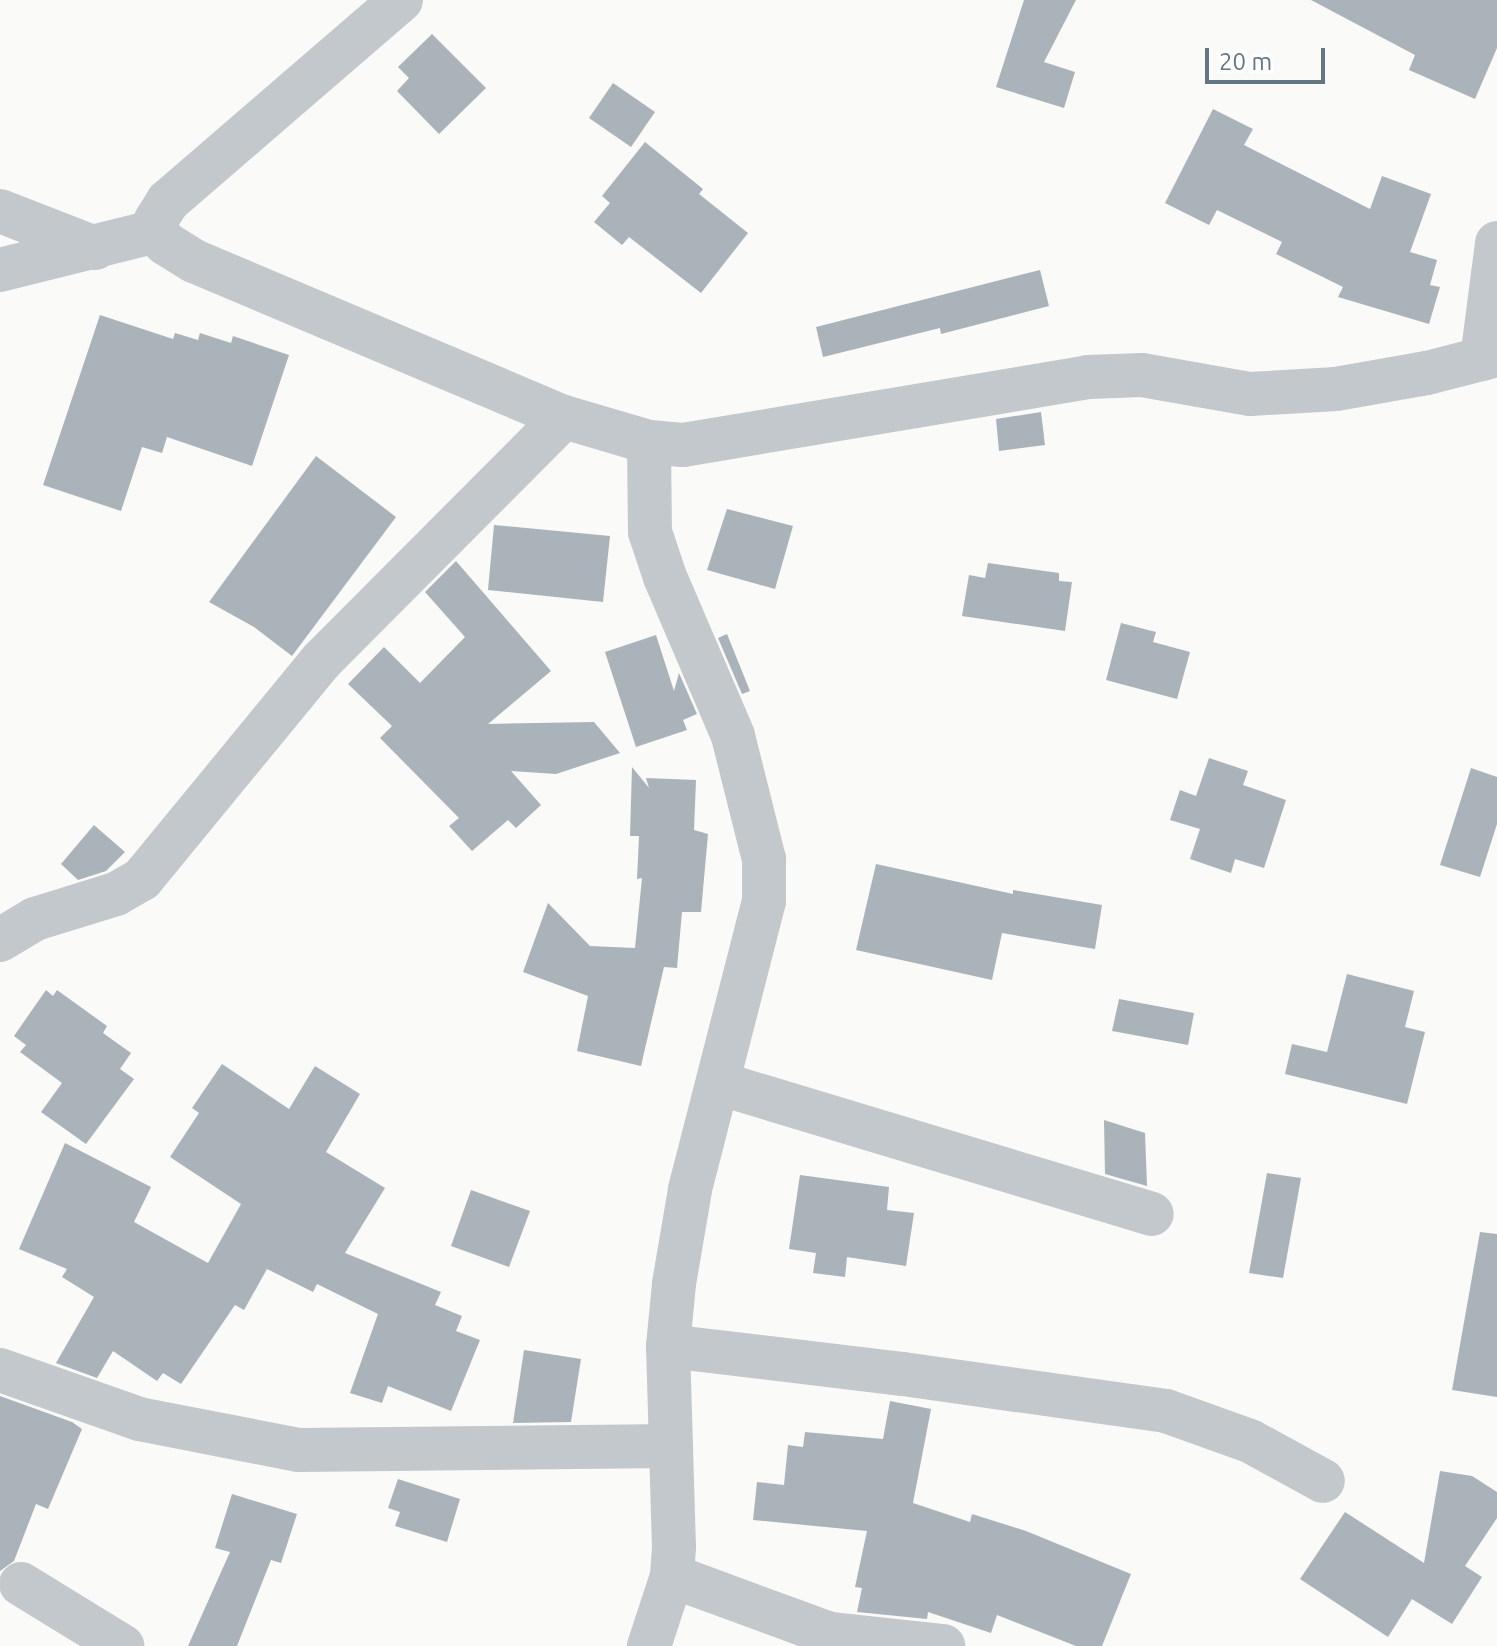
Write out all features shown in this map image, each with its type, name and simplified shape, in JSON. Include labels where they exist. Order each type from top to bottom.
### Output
[{"type":"street","points":[[401,0],[168,201],[156,220],[156,231],[165,243],[194,261],[564,417],[649,442],[683,445],[746,436],[1088,377],[1142,375],[1250,394],[1336,389],[1427,373],[1490,357],[1497,243]]},
{"type":"street","points":[[0,211],[95,248]]},
{"type":"street","points":[[0,270],[156,231]]},
{"type":"street","points":[[0,940],[35,919],[116,894],[142,879],[322,660],[564,417]]},
{"type":"street","points":[[649,442],[650,532],[665,577],[733,736],[764,859],[764,901],[690,1190],[668,1346],[672,1576],[649,1646]]},
{"type":"street","points":[[718,1083],[1152,1214]]},
{"type":"street","points":[[668,1346],[903,1374],[1166,1411],[1250,1441],[1323,1481]]},
{"type":"street","points":[[0,1370],[139,1419],[299,1450],[671,1446]]},
{"type":"street","points":[[672,1576],[830,1634],[943,1646]]},
{"type":"street","points":[[21,1584],[122,1646]]},
{"type":"building","points":[[1024,0],[1076,0],[1044,62],[1075,72],[1064,108],[996,87]]},
{"type":"building","points":[[1311,0],[1497,0],[1497,48],[1475,99],[1409,70],[1415,55]]},
{"type":"building","points":[[432,34],[486,88],[439,134],[397,91],[409,78],[398,67]]},
{"type":"building","points":[[613,83],[655,112],[631,147],[589,118]]},
{"type":"building","points":[[1213,109],[1253,129],[1244,145],[1370,209],[1382,176],[1431,194],[1410,252],[1437,260],[1430,285],[1440,287],[1429,324],[1338,297],[1343,287],[1276,254],[1282,242],[1217,210],[1209,225],[1165,203]]},
{"type":"building","points":[[645,142],[703,189],[699,194],[748,233],[701,293],[629,237],[622,245],[594,222],[610,203],[602,196]]},
{"type":"building","points":[[1040,270],[1049,306],[941,334],[940,328],[823,357],[816,327]]},
{"type":"building","points":[[100,315],[173,339],[175,333],[198,340],[200,333],[231,343],[233,336],[289,355],[252,466],[167,437],[162,453],[142,447],[121,511],[43,485]]},
{"type":"building","points":[[1041,412],[1045,445],[999,451],[996,419]]},
{"type":"building","points":[[316,456],[396,517],[292,656],[254,627],[209,602]]},
{"type":"building","points":[[727,509],[793,526],[775,589],[707,570]]},
{"type":"building","points":[[494,525],[610,536],[603,602],[488,590]]},
{"type":"building","points":[[456,561],[551,671],[488,724],[594,722],[620,753],[556,774],[511,771],[541,805],[516,828],[508,820],[472,851],[449,826],[459,818],[380,738],[392,726],[348,684],[384,647],[420,683],[465,637],[425,592]]},
{"type":"building","points":[[988,563],[1059,573],[1059,581],[1072,582],[1065,631],[962,616],[969,575],[985,578]]},
{"type":"building","points":[[1121,623],[1156,632],[1153,642],[1190,652],[1177,699],[1106,680]]},
{"type":"building","points":[[727,634],[750,691],[742,694],[718,638]]},
{"type":"building","points":[[656,635],[674,691],[679,673],[697,714],[683,720],[687,730],[636,747],[605,652]]},
{"type":"building","points":[[1209,758],[1248,771],[1243,785],[1286,800],[1264,868],[1235,859],[1231,873],[1190,859],[1200,829],[1170,820],[1180,790],[1196,796]]},
{"type":"building","points":[[632,767],[649,788],[646,778],[696,780],[694,830],[708,834],[701,912],[682,912],[677,968],[664,967],[641,1066],[577,1051],[588,996],[523,972],[548,903],[590,946],[635,948],[642,878],[637,879],[639,836],[630,836]]},
{"type":"building","points":[[1471,768],[1497,777],[1497,824],[1480,877],[1440,865]]},
{"type":"building","points":[[94,825],[125,852],[106,871],[78,880],[61,864]]},
{"type":"building","points":[[876,864],[1013,894],[1013,890],[1102,905],[1095,949],[1002,933],[992,980],[856,950]]},
{"type":"building","points":[[1347,974],[1414,991],[1405,1027],[1425,1032],[1407,1104],[1285,1074],[1292,1044],[1327,1052]]},
{"type":"building","points":[[46,990],[53,996],[57,990],[107,1026],[103,1033],[131,1053],[120,1069],[134,1079],[86,1144],[41,1112],[62,1083],[20,1052],[26,1045],[14,1036]]},
{"type":"building","points":[[1119,999],[1194,1013],[1188,1045],[1112,1031]]},
{"type":"building","points":[[222,1064],[289,1109],[315,1066],[360,1094],[326,1152],[385,1188],[345,1253],[441,1292],[435,1305],[462,1316],[456,1331],[480,1340],[451,1411],[388,1386],[382,1403],[350,1393],[378,1314],[317,1284],[313,1292],[267,1269],[244,1310],[235,1305],[181,1384],[163,1373],[157,1381],[113,1351],[97,1378],[56,1363],[94,1297],[62,1277],[67,1269],[19,1249],[65,1143],[151,1187],[134,1222],[208,1263],[241,1204],[170,1157],[199,1113],[192,1108]]},
{"type":"building","points":[[1104,1120],[1145,1133],[1147,1186],[1105,1174]]},
{"type":"building","points":[[1267,1173],[1301,1178],[1283,1278],[1249,1273]]},
{"type":"building","points":[[800,1175],[889,1187],[887,1210],[914,1213],[906,1266],[847,1257],[845,1277],[813,1273],[816,1253],[789,1249]]},
{"type":"building","points":[[471,1190],[530,1211],[509,1267],[451,1246]]},
{"type":"building","points":[[1480,1232],[1497,1234],[1497,1397],[1452,1390]]},
{"type":"building","points":[[524,1350],[581,1359],[571,1422],[513,1423]]},
{"type":"building","points":[[0,1396],[72,1422],[82,1429],[48,1509],[36,1504],[14,1561],[0,1571]]},
{"type":"building","points":[[890,1401],[931,1409],[913,1503],[970,1522],[972,1514],[1026,1531],[1131,1574],[1102,1646],[1076,1646],[997,1615],[991,1633],[928,1612],[927,1619],[857,1612],[862,1588],[855,1587],[867,1531],[753,1520],[757,1482],[784,1485],[788,1445],[803,1447],[805,1432],[883,1439]]},
{"type":"building","points":[[1440,1471],[1472,1476],[1497,1492],[1497,1518],[1465,1566],[1482,1577],[1452,1624],[1412,1599],[1388,1637],[1300,1579],[1345,1512],[1424,1563]]},
{"type":"building","points":[[398,1479],[460,1499],[447,1542],[395,1526],[400,1512],[388,1508]]},
{"type":"building","points":[[232,1494],[297,1514],[281,1563],[271,1560],[237,1646],[188,1646],[230,1552],[215,1548]]}]
